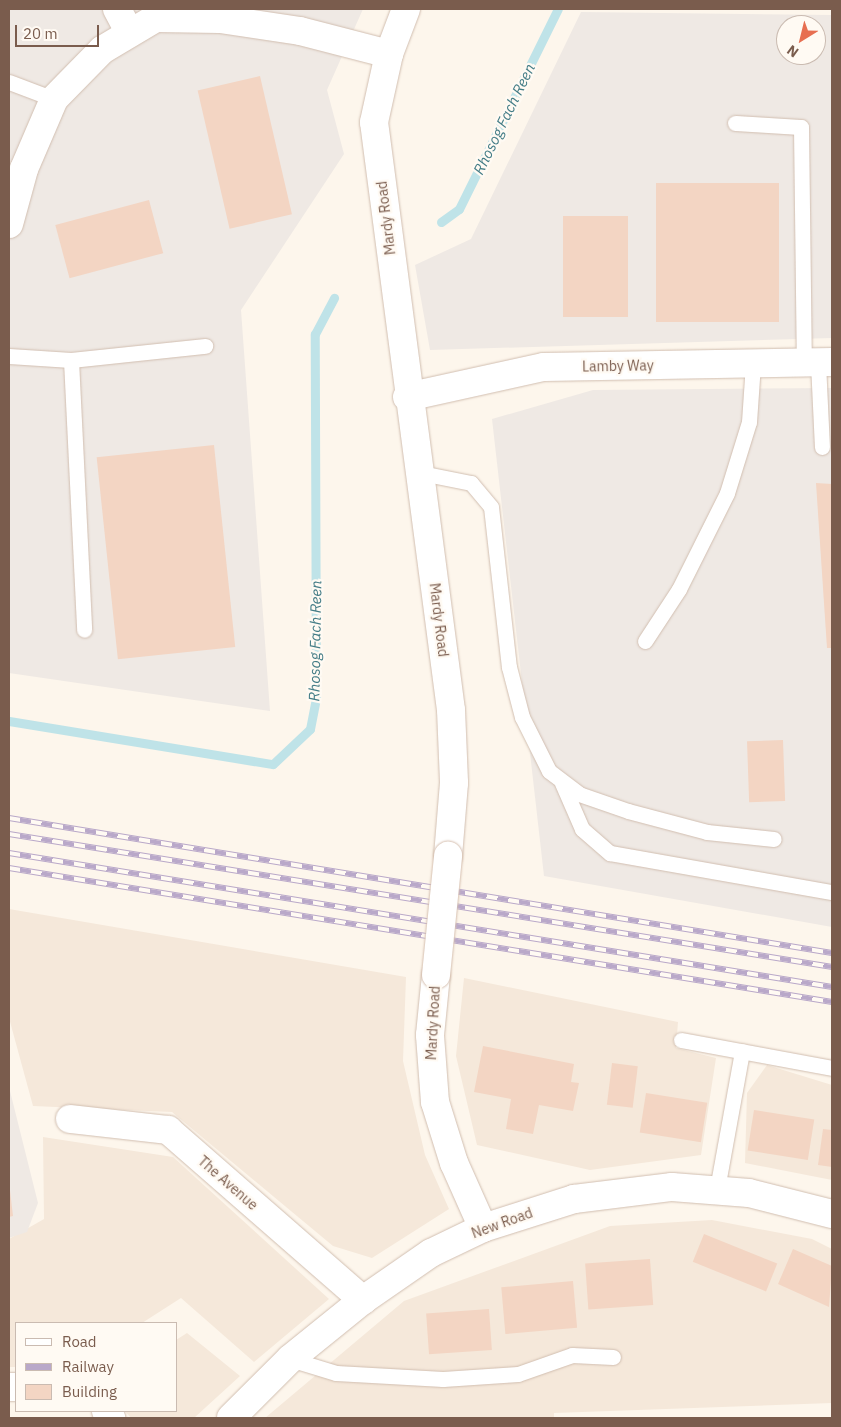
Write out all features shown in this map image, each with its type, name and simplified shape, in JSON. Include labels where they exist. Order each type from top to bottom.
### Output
[{"type":"street","points":[[117,9],[130,34]]},
{"type":"street","name":"Mardy Road","points":[[406,9],[389,54],[374,122],[407,397],[421,473],[454,748],[448,856],[430,1035],[435,1102],[454,1163],[483,1228]]},
{"type":"street","points":[[9,224],[24,169],[54,99],[102,50],[156,18],[220,19],[300,31],[389,54]]},
{"type":"street","name":"Lamby Way","points":[[407,397],[544,367],[818,363]]},
{"type":"street","name":"The Avenue","points":[[70,1119],[168,1130],[363,1300]]},
{"type":"street","name":"New Road","points":[[231,1418],[290,1359],[363,1300],[431,1253],[483,1228],[602,1193],[672,1187],[717,1189],[832,1214]]},
{"type":"lane","points":[[9,82],[54,99]]},
{"type":"lane","points":[[735,123],[800,127],[818,363],[822,447]]},
{"type":"lane","points":[[9,356],[71,360],[205,346]]},
{"type":"lane","points":[[71,360],[84,630]]},
{"type":"lane","points":[[645,641],[679,588],[728,493],[749,422],[753,364]]},
{"type":"lane","points":[[421,473],[471,483],[490,507],[509,667],[536,754],[562,783],[589,799],[667,822],[707,832],[774,839]]},
{"type":"lane","points":[[562,783],[582,829],[610,853],[832,892]]},
{"type":"lane","points":[[680,1040],[832,1068]]},
{"type":"lane","points":[[717,1189],[742,1051]]},
{"type":"lane","points":[[290,1359],[336,1373],[443,1379],[518,1374],[572,1355],[613,1357]]},
{"type":"shaded area","points":[[9,9],[363,9],[327,90],[344,154],[241,310],[270,711],[9,673]]},
{"type":"shaded area","points":[[581,12],[832,15],[832,338],[430,350],[415,265],[471,239]]},
{"type":"shaded area","points":[[832,388],[832,927],[544,876],[492,419],[593,390]]},
{"type":"shaded area","points":[[9,909],[406,977],[403,1061],[425,1155],[449,1209],[372,1258],[333,1246],[172,1112],[33,1106],[9,1018]]},
{"type":"shaded area","points":[[464,978],[678,1022],[676,1048],[716,1058],[701,1155],[590,1170],[477,1145],[456,1056]]},
{"type":"shaded area","points":[[767,1065],[832,1085],[832,1180],[745,1163],[747,1093]]},
{"type":"shaded area","points":[[9,1087],[38,1203],[27,1232],[9,1238]]},
{"type":"shaded area","points":[[43,1137],[173,1157],[329,1299],[254,1362],[181,1298],[144,1322],[15,1322],[15,1367],[9,1367],[9,1239],[44,1219]]},
{"type":"shaded area","points":[[712,1220],[812,1239],[832,1249],[832,1403],[554,1413],[554,1418],[265,1418],[404,1301],[610,1226]]},
{"type":"shaded area","points":[[187,1333],[240,1376],[194,1418],[131,1418],[126,1412],[178,1412],[178,1339]]},
{"type":"building","points":[[260,76],[292,214],[230,229],[198,90]]},
{"type":"building","points":[[656,183],[779,183],[779,322],[656,322]]},
{"type":"building","points":[[149,200],[163,253],[70,278],[55,225]]},
{"type":"building","points":[[563,216],[628,216],[628,317],[563,317]]},
{"type":"building","points":[[214,445],[235,647],[118,659],[97,457]]},
{"type":"building","points":[[816,483],[832,484],[832,648],[827,648]]},
{"type":"building","points":[[783,740],[785,801],[749,802],[747,741]]},
{"type":"building","points":[[483,1046],[574,1064],[571,1082],[579,1083],[573,1111],[539,1105],[533,1134],[506,1129],[511,1099],[474,1092]]},
{"type":"building","points":[[612,1063],[638,1066],[633,1108],[607,1105]]},
{"type":"building","points":[[646,1093],[707,1103],[701,1142],[640,1133]]},
{"type":"building","points":[[754,1110],[814,1120],[808,1160],[748,1150]]},
{"type":"building","points":[[823,1129],[832,1130],[832,1167],[818,1165]]},
{"type":"building","points":[[9,1182],[13,1216],[9,1217]]},
{"type":"building","points":[[704,1234],[777,1264],[766,1291],[693,1262]]},
{"type":"building","points":[[793,1249],[832,1266],[829,1307],[778,1284]]},
{"type":"building","points":[[650,1259],[653,1305],[588,1309],[585,1264]]},
{"type":"building","points":[[573,1281],[577,1328],[505,1334],[501,1287]]},
{"type":"building","points":[[489,1309],[492,1350],[429,1354],[426,1313]]},
{"type":"waterway","name":"Rhosog Fach Reen","points":[[441,222],[459,209],[558,9]]},
{"type":"waterway","name":"Rhosog Fach Reen","points":[[9,721],[273,764],[310,729],[316,699],[315,334],[334,298]]},
{"type":"railway","points":[[9,818],[832,953]]},
{"type":"railway","points":[[9,834],[832,967]]},
{"type":"railway","points":[[9,853],[832,987]]},
{"type":"railway","points":[[9,868],[832,1002]]}]
